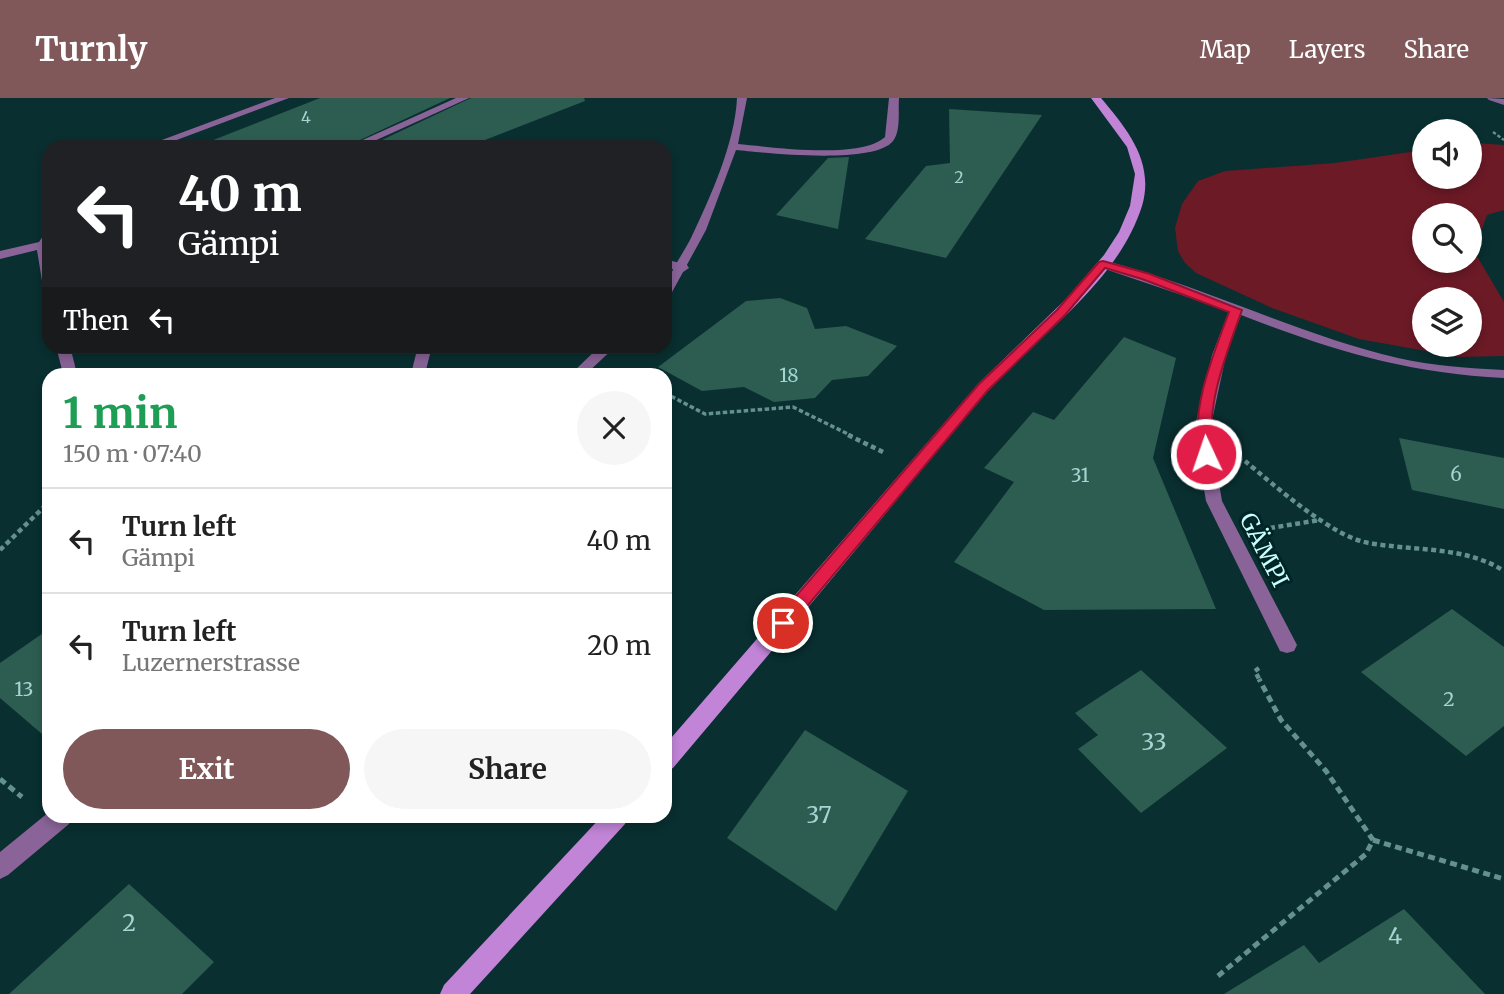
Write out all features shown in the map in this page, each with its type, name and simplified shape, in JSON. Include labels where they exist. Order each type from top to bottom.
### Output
[{"type":"main road","points":[[672,753],[983,387],[1061,313],[1103,264],[1135,207],[1140,169],[1135,152],[1123,132],[1096,98]]},
{"type":"main road","points":[[453,994],[611,823]]},
{"type":"street","points":[[167,140],[284,98]]},
{"type":"street","points":[[368,140],[464,98]]},
{"type":"street","points":[[672,284],[707,221],[742,117],[742,98]]},
{"type":"street","points":[[732,147],[837,153],[879,147],[887,142],[890,136],[894,98]]},
{"type":"street","points":[[1492,98],[1504,102]]},
{"type":"street","points":[[0,255],[42,242]]},
{"type":"street","points":[[1103,264],[1146,276],[1351,352],[1458,372],[1504,374]]},
{"type":"street","points":[[672,265],[683,268]]},
{"type":"street","name":"GÄMPI","points":[[1236,310],[1219,355],[1202,429],[1214,501],[1287,645]]},
{"type":"street","points":[[585,368],[600,354]]},
{"type":"street","points":[[0,867],[53,823]]},
{"type":"path","points":[[672,397],[705,414],[793,407],[887,454]]},
{"type":"path","points":[[1202,429],[1289,498],[1321,520],[1367,543],[1401,545],[1489,561],[1504,571]]},
{"type":"path","points":[[0,550],[42,509]]},
{"type":"path","points":[[1230,534],[1321,520]]},
{"type":"path","points":[[1287,645],[1255,671],[1281,720],[1325,771],[1373,840],[1504,879]]},
{"type":"path","points":[[1218,976],[1366,854],[1373,840]]},
{"type":"shaded area","points":[[1482,143],[1504,145],[1504,210],[1487,215],[1482,229],[1482,203],[1412,203],[1412,273],[1482,273],[1482,265],[1504,302],[1504,356],[1482,356],[1482,287],[1412,287],[1412,349],[1359,339],[1272,308],[1196,273],[1185,263],[1178,251],[1175,228],[1182,204],[1198,181],[1225,171],[1335,163],[1412,152],[1412,189],[1482,189]]},
{"type":"building","points":[[320,98],[450,98],[360,140],[213,140]]},
{"type":"building","points":[[471,98],[584,98],[585,101],[485,140],[382,140]]},
{"type":"building","points":[[949,109],[1042,115],[946,258],[865,239],[926,166],[950,163]]},
{"type":"building","points":[[849,157],[838,229],[776,215],[828,158]]},
{"type":"building","points":[[780,298],[807,308],[815,329],[846,326],[897,346],[868,376],[832,380],[815,398],[774,402],[744,387],[702,391],[672,375],[672,368],[658,367],[746,301]]},
{"type":"building","points":[[1124,337],[1176,358],[1153,458],[1216,609],[1044,610],[954,562],[1014,482],[984,468],[1033,412],[1054,420]]},
{"type":"building","points":[[1399,438],[1504,458],[1504,509],[1412,490]]},
{"type":"building","points":[[1452,609],[1504,647],[1504,726],[1466,756],[1361,672]]},
{"type":"building","points":[[42,634],[42,734],[0,698],[0,663]]},
{"type":"building","points":[[1141,670],[1227,748],[1141,813],[1078,749],[1098,735],[1075,713]]},
{"type":"building","points":[[805,730],[908,791],[836,911],[727,838]]},
{"type":"building","points":[[129,884],[214,962],[182,994],[9,994]]},
{"type":"building","points":[[1404,909],[1485,994],[1224,994],[1304,945],[1319,963]]},
{"type":"route","points":[[783,623],[983,387],[1061,313],[1103,264],[1146,276],[1236,310],[1219,355],[1202,429],[1206,454]]}]
